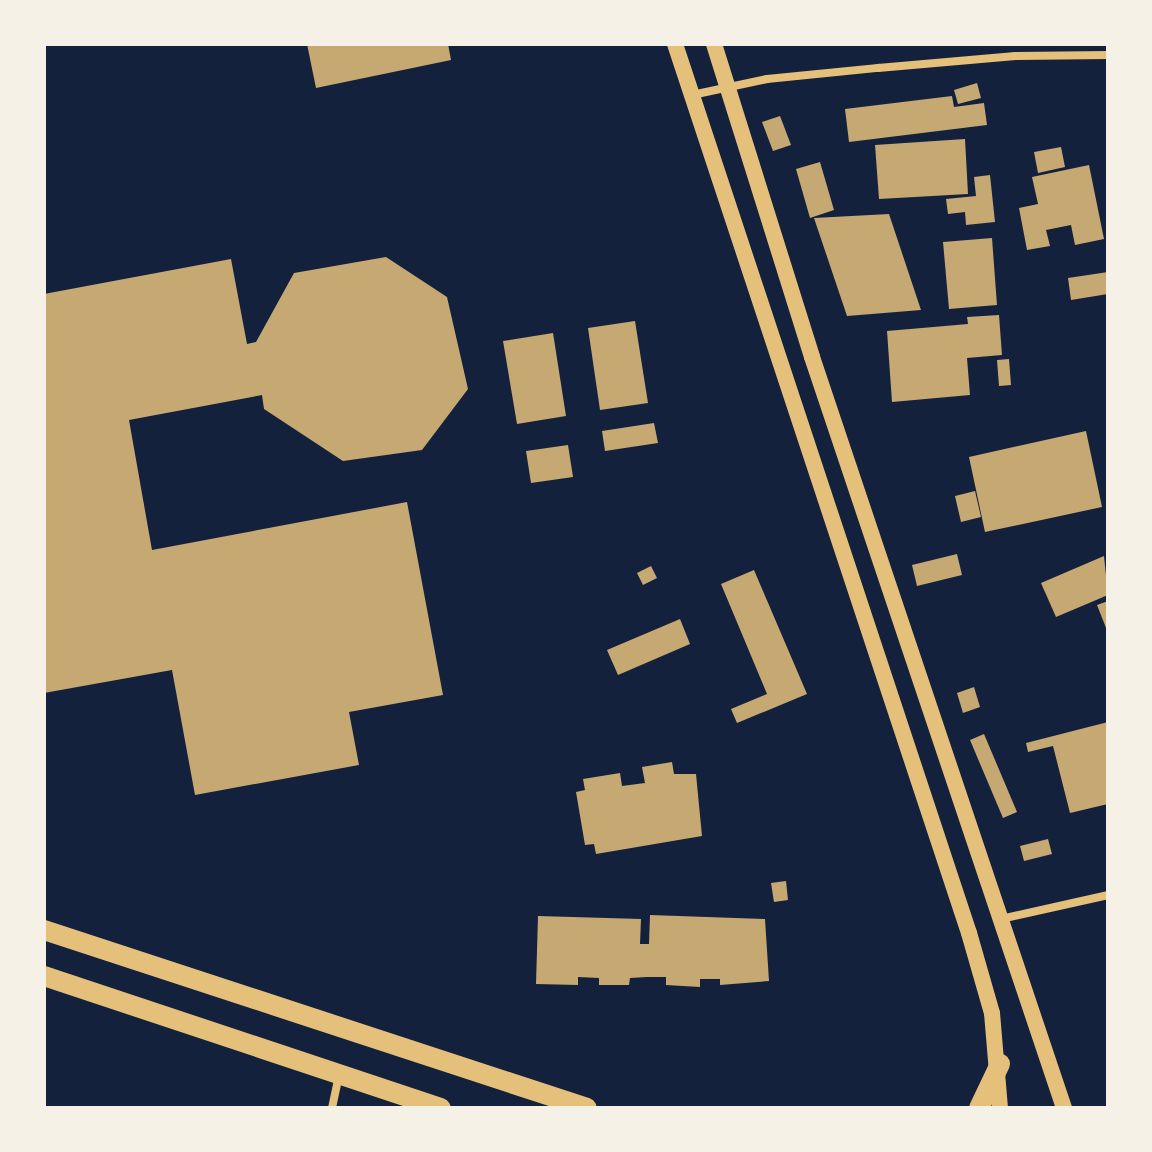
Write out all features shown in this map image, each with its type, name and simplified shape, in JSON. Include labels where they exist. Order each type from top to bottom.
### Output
[{"type":"main road","points":[[675,44],[969,933],[1000,1064],[1000,1108]]},
{"type":"main road","points":[[714,44],[1064,1108]]},
{"type":"main road","points":[[44,930],[587,1108]]},
{"type":"main road","points":[[44,976],[441,1108]]},
{"type":"main road","points":[[979,1108],[1000,1064]]},
{"type":"street","points":[[691,95],[727,85],[1015,56],[1108,55]]},
{"type":"street","points":[[1001,919],[1108,895]]},
{"type":"street","points":[[332,1108],[339,1075]]},
{"type":"building","points":[[307,44],[448,44],[451,60],[316,88]]},
{"type":"building","points":[[977,83],[981,98],[958,104],[954,90]]},
{"type":"building","points":[[952,96],[954,107],[984,103],[987,125],[849,142],[845,109]]},
{"type":"building","points":[[780,116],[791,145],[773,151],[762,122]]},
{"type":"building","points":[[965,139],[968,194],[879,199],[875,145]]},
{"type":"building","points":[[1061,147],[1065,167],[1038,173],[1034,152]]},
{"type":"building","points":[[820,162],[834,210],[810,218],[796,169]]},
{"type":"building","points":[[1089,165],[1104,239],[1075,245],[1071,225],[1046,230],[1050,246],[1027,250],[1019,208],[1038,204],[1032,177]]},
{"type":"building","points":[[990,175],[995,222],[966,225],[965,212],[948,214],[946,199],[976,196],[974,177]]},
{"type":"building","points":[[889,214],[921,310],[847,316],[814,218]]},
{"type":"building","points":[[992,238],[997,305],[949,309],[943,242]]},
{"type":"building","points":[[386,257],[447,297],[468,389],[422,450],[343,461],[264,409],[262,395],[129,420],[152,550],[407,502],[443,695],[349,712],[359,765],[195,795],[172,670],[44,693],[44,294],[231,259],[247,344],[256,342],[294,273]]},
{"type":"building","points":[[1108,272],[1108,294],[1071,300],[1068,278]]},
{"type":"building","points":[[999,315],[1002,355],[967,358],[970,395],[892,402],[887,331],[968,324],[967,317]]},
{"type":"building","points":[[635,321],[648,403],[600,410],[588,328]]},
{"type":"building","points":[[553,333],[566,416],[517,424],[503,341]]},
{"type":"building","points":[[1009,359],[1011,385],[999,386],[997,360]]},
{"type":"building","points":[[654,423],[658,443],[605,451],[602,431]]},
{"type":"building","points":[[1086,431],[1102,507],[985,532],[969,457]]},
{"type":"building","points":[[568,445],[573,477],[531,483],[526,451]]},
{"type":"building","points":[[975,491],[981,517],[961,522],[955,496]]},
{"type":"building","points":[[957,554],[962,575],[917,586],[912,565]]},
{"type":"building","points":[[1104,556],[1108,595],[1056,617],[1041,583]]},
{"type":"building","points":[[651,566],[657,578],[643,585],[637,573]]},
{"type":"building","points":[[754,570],[807,694],[737,723],[731,709],[767,694],[721,584]]},
{"type":"building","points":[[1108,601],[1108,633],[1097,605]]},
{"type":"building","points":[[680,619],[690,644],[618,675],[607,650]]},
{"type":"building","points":[[974,687],[980,707],[963,713],[957,693]]},
{"type":"building","points":[[1108,722],[1108,804],[1070,813],[1053,746],[1028,752],[1026,743]]},
{"type":"building","points":[[984,734],[1017,812],[1003,818],[970,740]]},
{"type":"building","points":[[672,762],[674,774],[696,774],[702,836],[596,854],[594,844],[585,845],[576,792],[585,790],[583,779],[620,773],[622,786],[645,783],[642,767]]},
{"type":"building","points":[[1048,839],[1052,854],[1024,861],[1020,846]]},
{"type":"building","points":[[786,881],[788,900],[774,902],[771,883]]},
{"type":"building","points":[[650,915],[765,919],[769,981],[720,985],[720,979],[700,979],[700,987],[666,985],[666,977],[647,977],[630,978],[629,985],[599,985],[599,978],[578,977],[578,985],[536,984],[538,916],[641,919],[640,944],[649,944]]}]
